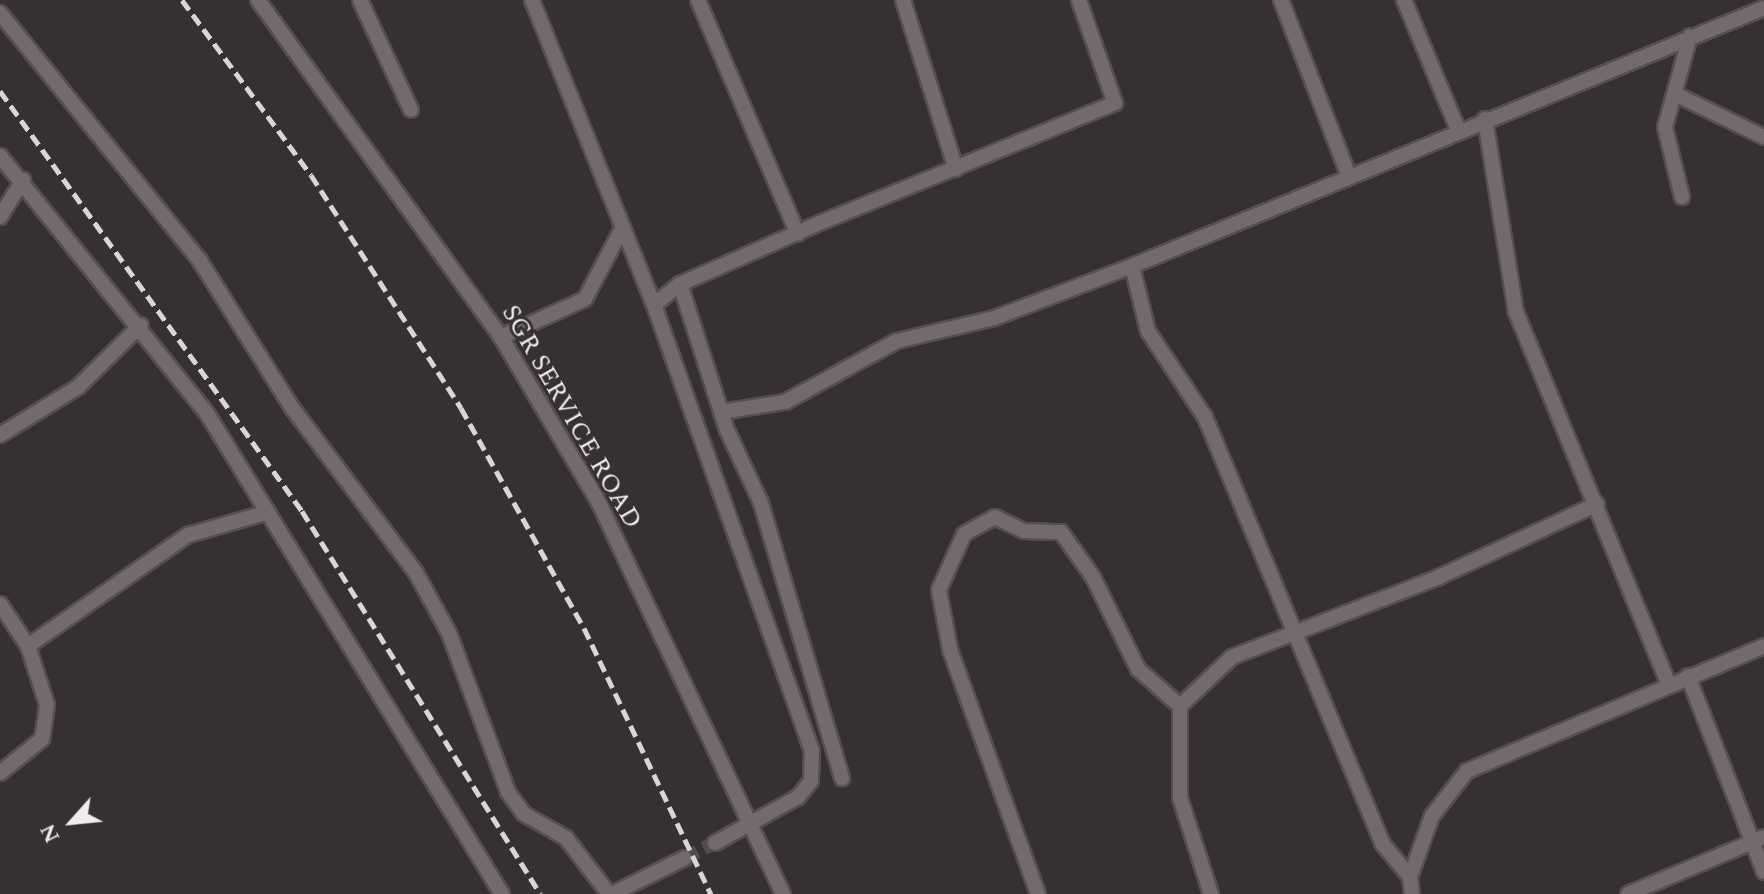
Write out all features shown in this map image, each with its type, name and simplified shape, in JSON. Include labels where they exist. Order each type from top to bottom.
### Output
[{"type":"street","name":"SGR SERVICE ROAD","points":[[258,0],[501,337],[599,503],[783,894]]},
{"type":"street","points":[[360,0],[411,110]]},
{"type":"street","points":[[532,0],[654,305],[812,750],[811,781],[752,825],[715,843]]},
{"type":"street","points":[[698,0],[798,234]]},
{"type":"street","points":[[903,0],[956,169]]},
{"type":"street","points":[[654,305],[680,284],[1115,103],[1079,0]]},
{"type":"street","points":[[1281,0],[1349,176]]},
{"type":"street","points":[[1404,0],[1458,130]]},
{"type":"street","points":[[721,412],[785,402],[897,341],[994,318],[1132,266],[1458,130],[1764,8]]},
{"type":"street","points":[[0,13],[200,261],[285,397],[416,573],[449,633],[508,792],[524,814],[566,838],[610,894],[685,858]]},
{"type":"street","points":[[1682,197],[1665,127],[1677,95],[1690,36]]},
{"type":"street","points":[[1677,95],[1764,137]]},
{"type":"street","points":[[1485,119],[1516,312],[1668,683]]},
{"type":"street","points":[[0,156],[141,325],[268,512],[502,894]]},
{"type":"street","points":[[0,217],[23,180]]},
{"type":"street","points":[[501,337],[585,299],[623,227]]},
{"type":"street","points":[[1132,266],[1148,331],[1205,417],[1289,633],[1382,843],[1410,877]]},
{"type":"street","points":[[680,284],[721,412],[761,503],[842,778]]},
{"type":"street","points":[[0,435],[78,387],[141,325]]},
{"type":"street","points":[[1211,894],[1180,798],[1175,754],[1180,706],[1232,657],[1597,504]]},
{"type":"street","points":[[28,646],[188,535],[268,512]]},
{"type":"street","points":[[1038,894],[950,649],[939,590],[964,534],[995,517],[1024,531],[1061,532],[1093,577],[1138,669],[1180,706]]},
{"type":"street","points":[[0,604],[28,646],[47,705],[42,739],[0,773]]},
{"type":"street","points":[[1412,894],[1410,877],[1432,816],[1467,771],[1668,683],[1764,646]]},
{"type":"street","points":[[1688,676],[1758,840],[1764,872]]},
{"type":"street","points":[[1628,894],[1758,840]]},
{"type":"tunnel","points":[[685,858],[715,843]]},
{"type":"railway","points":[[182,0],[311,175],[461,408],[584,628],[711,894]]},
{"type":"railway","points":[[0,91],[302,511],[540,894]]}]
